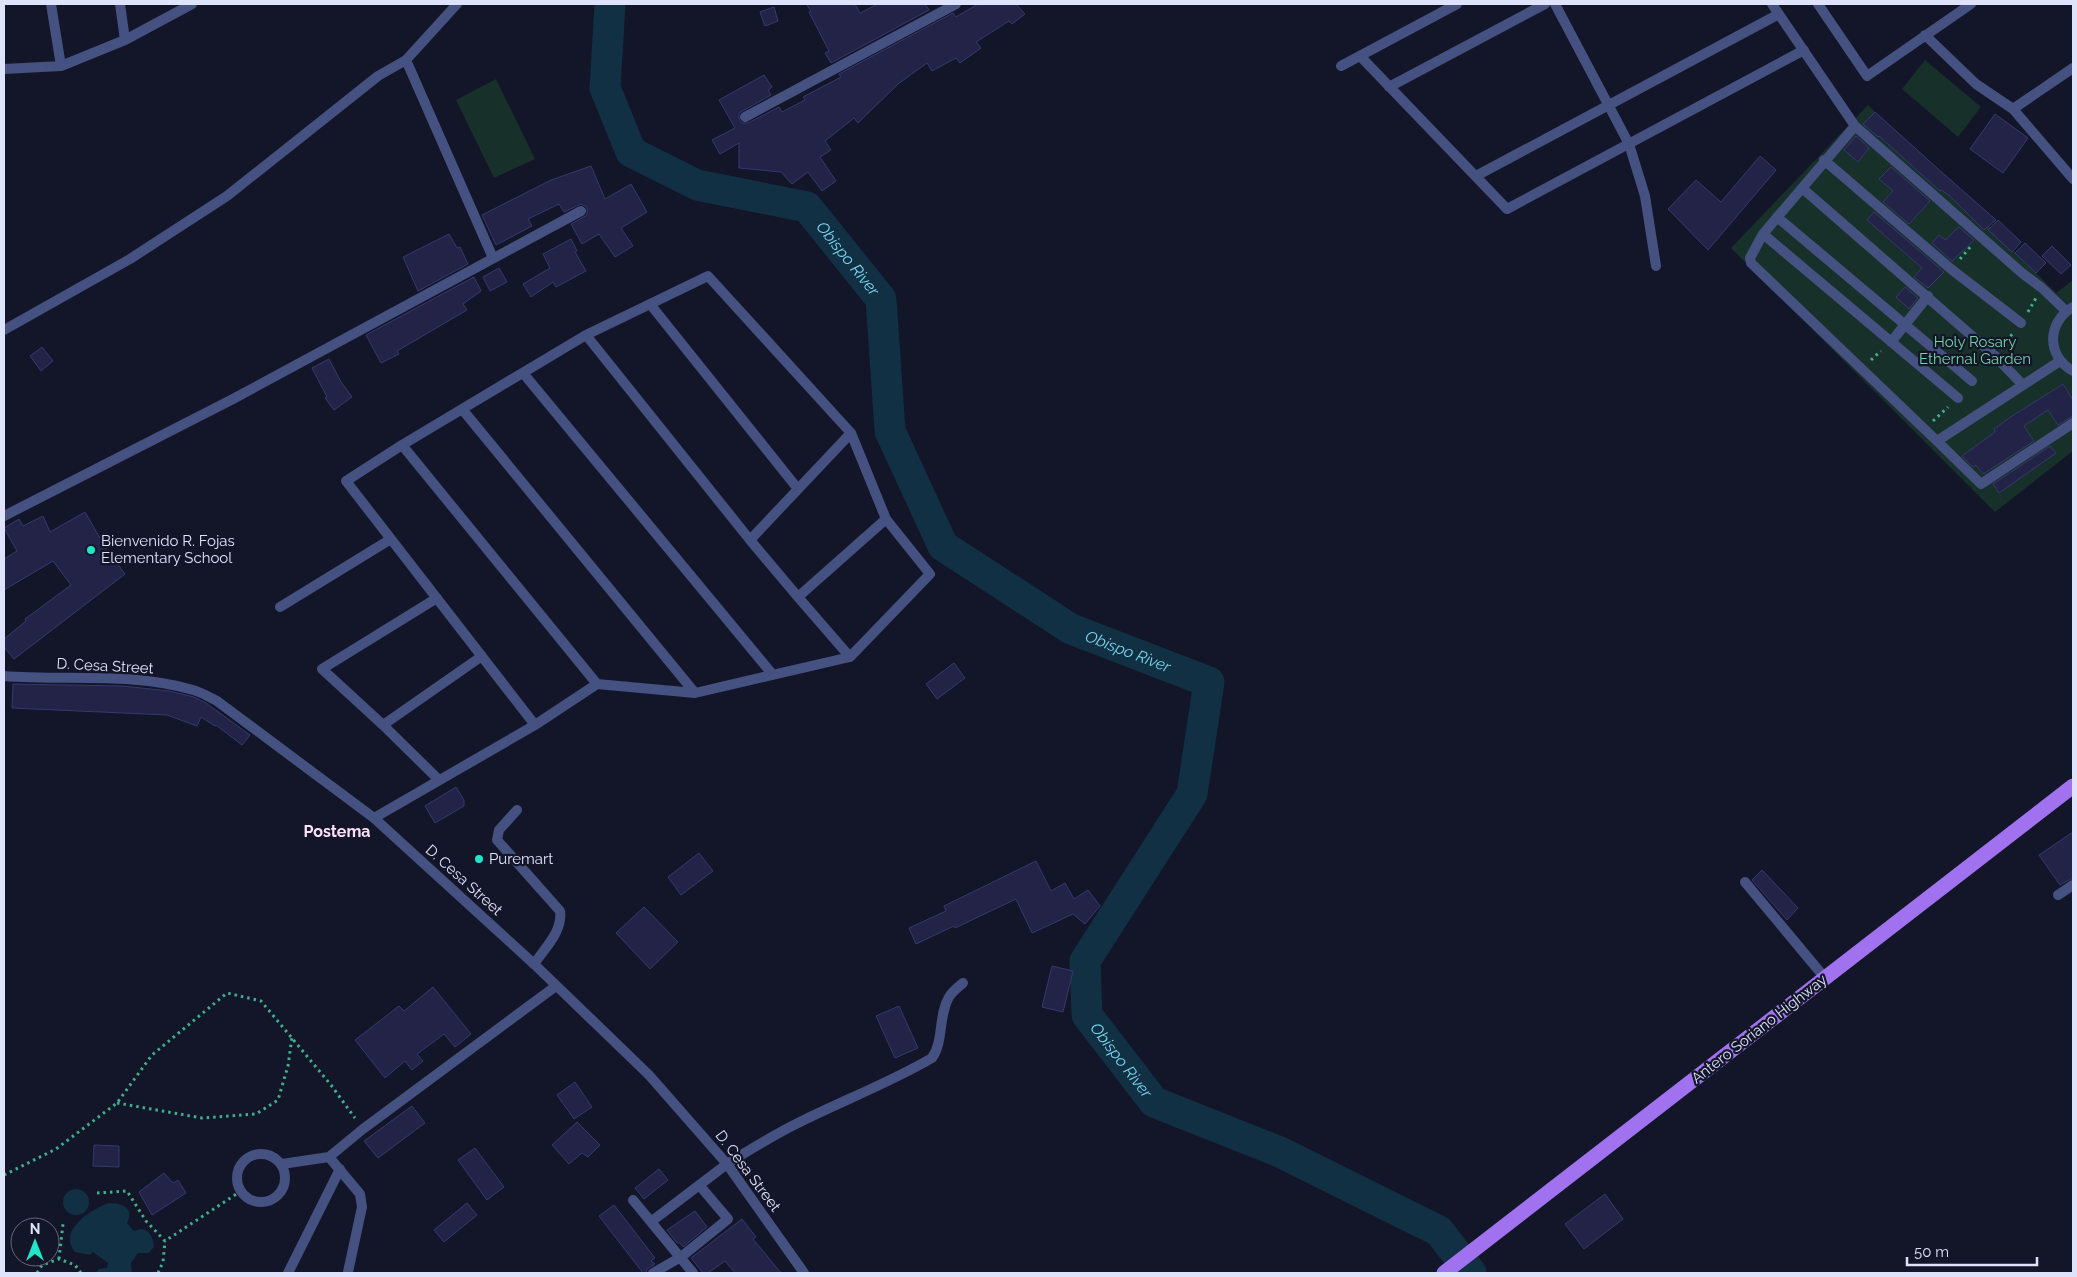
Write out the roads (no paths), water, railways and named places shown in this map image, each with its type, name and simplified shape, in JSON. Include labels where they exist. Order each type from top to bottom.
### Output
[{"type":"main road","name":"Antero Soriano Highway","points":[[1444,1273],[2073,786]]},
{"type":"street","points":[[51,4],[61,66]]},
{"type":"street","points":[[120,4],[125,40]]},
{"type":"street","points":[[4,69],[61,66],[125,40],[190,4]]},
{"type":"street","points":[[4,330],[130,259],[184,226],[227,196],[378,76],[406,60],[457,4]]},
{"type":"street","points":[[745,117],[956,4]]},
{"type":"street","points":[[1341,66],[1457,4]]},
{"type":"street","points":[[1389,87],[1545,4]]},
{"type":"street","points":[[1555,4],[1629,144],[1645,196],[1656,266]]},
{"type":"street","points":[[1772,4],[1855,126],[2022,273],[2069,309],[2058,320],[2053,335],[2054,351],[2060,360],[2073,371]]},
{"type":"street","points":[[1818,4],[1867,76],[1971,4]]},
{"type":"street","points":[[1476,176],[1779,14]]},
{"type":"street","points":[[1925,35],[1976,84],[2013,109],[2073,179]]},
{"type":"street","points":[[1360,56],[1507,210],[1804,50]]},
{"type":"street","points":[[406,60],[493,258]]},
{"type":"street","points":[[2013,109],[2073,68]]},
{"type":"street","points":[[1855,126],[1824,160],[1763,234],[1751,254],[1751,263],[1862,367],[1981,484],[2073,423]]},
{"type":"street","points":[[1824,160],[1952,270],[2021,323]]},
{"type":"street","points":[[1802,188],[1928,296],[1995,356],[2022,384]]},
{"type":"street","points":[[4,516],[232,399],[581,211]]},
{"type":"street","points":[[1777,217],[1972,381]]},
{"type":"street","points":[[1763,234],[1958,398]]},
{"type":"street","points":[[374,818],[535,725],[597,684],[695,692],[850,657],[930,574],[886,519],[851,433],[708,276],[586,335],[402,445],[346,481],[535,725]]},
{"type":"street","points":[[1891,342],[1928,296]]},
{"type":"street","points":[[650,304],[798,490]]},
{"type":"street","points":[[586,335],[750,540],[850,657]]},
{"type":"street","points":[[1938,441],[2060,360]]},
{"type":"street","points":[[523,373],[772,675]]},
{"type":"street","points":[[462,409],[695,692]]},
{"type":"street","points":[[750,540],[851,433]]},
{"type":"street","points":[[402,445],[597,684]]},
{"type":"street","points":[[798,597],[886,519]]},
{"type":"street","points":[[280,607],[391,539]]},
{"type":"street","points":[[437,598],[322,669],[439,780]]},
{"type":"street","points":[[383,725],[482,656]]},
{"type":"street","name":"D. Cesa Street","points":[[4,676],[149,682],[194,690],[217,701],[374,818],[534,964],[648,1075],[727,1164],[804,1273]]},
{"type":"street","points":[[517,810],[496,834],[497,840],[560,911],[561,919],[559,928],[534,964]]},
{"type":"street","points":[[1745,882],[1825,978]]},
{"type":"street","points":[[2058,895],[2073,885]]},
{"type":"street","points":[[652,1221],[727,1164],[767,1139],[932,1058],[936,1052],[943,1013],[949,997],[963,983]]},
{"type":"street","points":[[282,1164],[286,1180],[278,1195],[271,1200],[254,1201],[241,1191],[238,1184],[238,1169],[248,1158],[262,1153],[282,1164],[328,1157],[556,986]]},
{"type":"street","points":[[328,1157],[360,1194],[362,1207],[348,1272]]},
{"type":"street","points":[[288,1273],[340,1169]]},
{"type":"street","points":[[653,1273],[681,1257],[728,1219],[700,1186]]},
{"type":"street","points":[[633,1200],[693,1273]]},
{"type":"water","points":[[606,4],[617,4],[606,75]]},
{"type":"water","points":[[76,1189],[85,1193],[89,1202],[85,1211],[76,1215],[67,1211],[63,1202],[67,1193]]},
{"type":"water","points":[[109,1203],[126,1207],[129,1214],[127,1223],[134,1231],[142,1229],[151,1235],[154,1247],[149,1253],[138,1253],[131,1263],[132,1273],[95,1273],[99,1269],[107,1268],[108,1263],[93,1252],[90,1255],[75,1252],[71,1244],[70,1236],[78,1222],[94,1210]]},
{"type":"waterway","name":"Obispo River","points":[[610,4],[605,88],[631,152],[697,185],[807,207],[881,299],[890,431],[943,546],[1071,629],[1209,682],[1192,794],[1085,961],[1087,1015],[1154,1102],[1280,1152],[1439,1231],[1471,1273]]},
{"type":"place","name":"Bienvenido R. Fojas Elementary School","points":[[91,550]]},
{"type":"place","name":"Puremart","points":[[479,859]]},
{"type":"district","name":"Postema","points":[[337,831]]},
{"type":"park label","name":"Holy Rosary Ethernal Garden","points":[[1975,350]]}]
